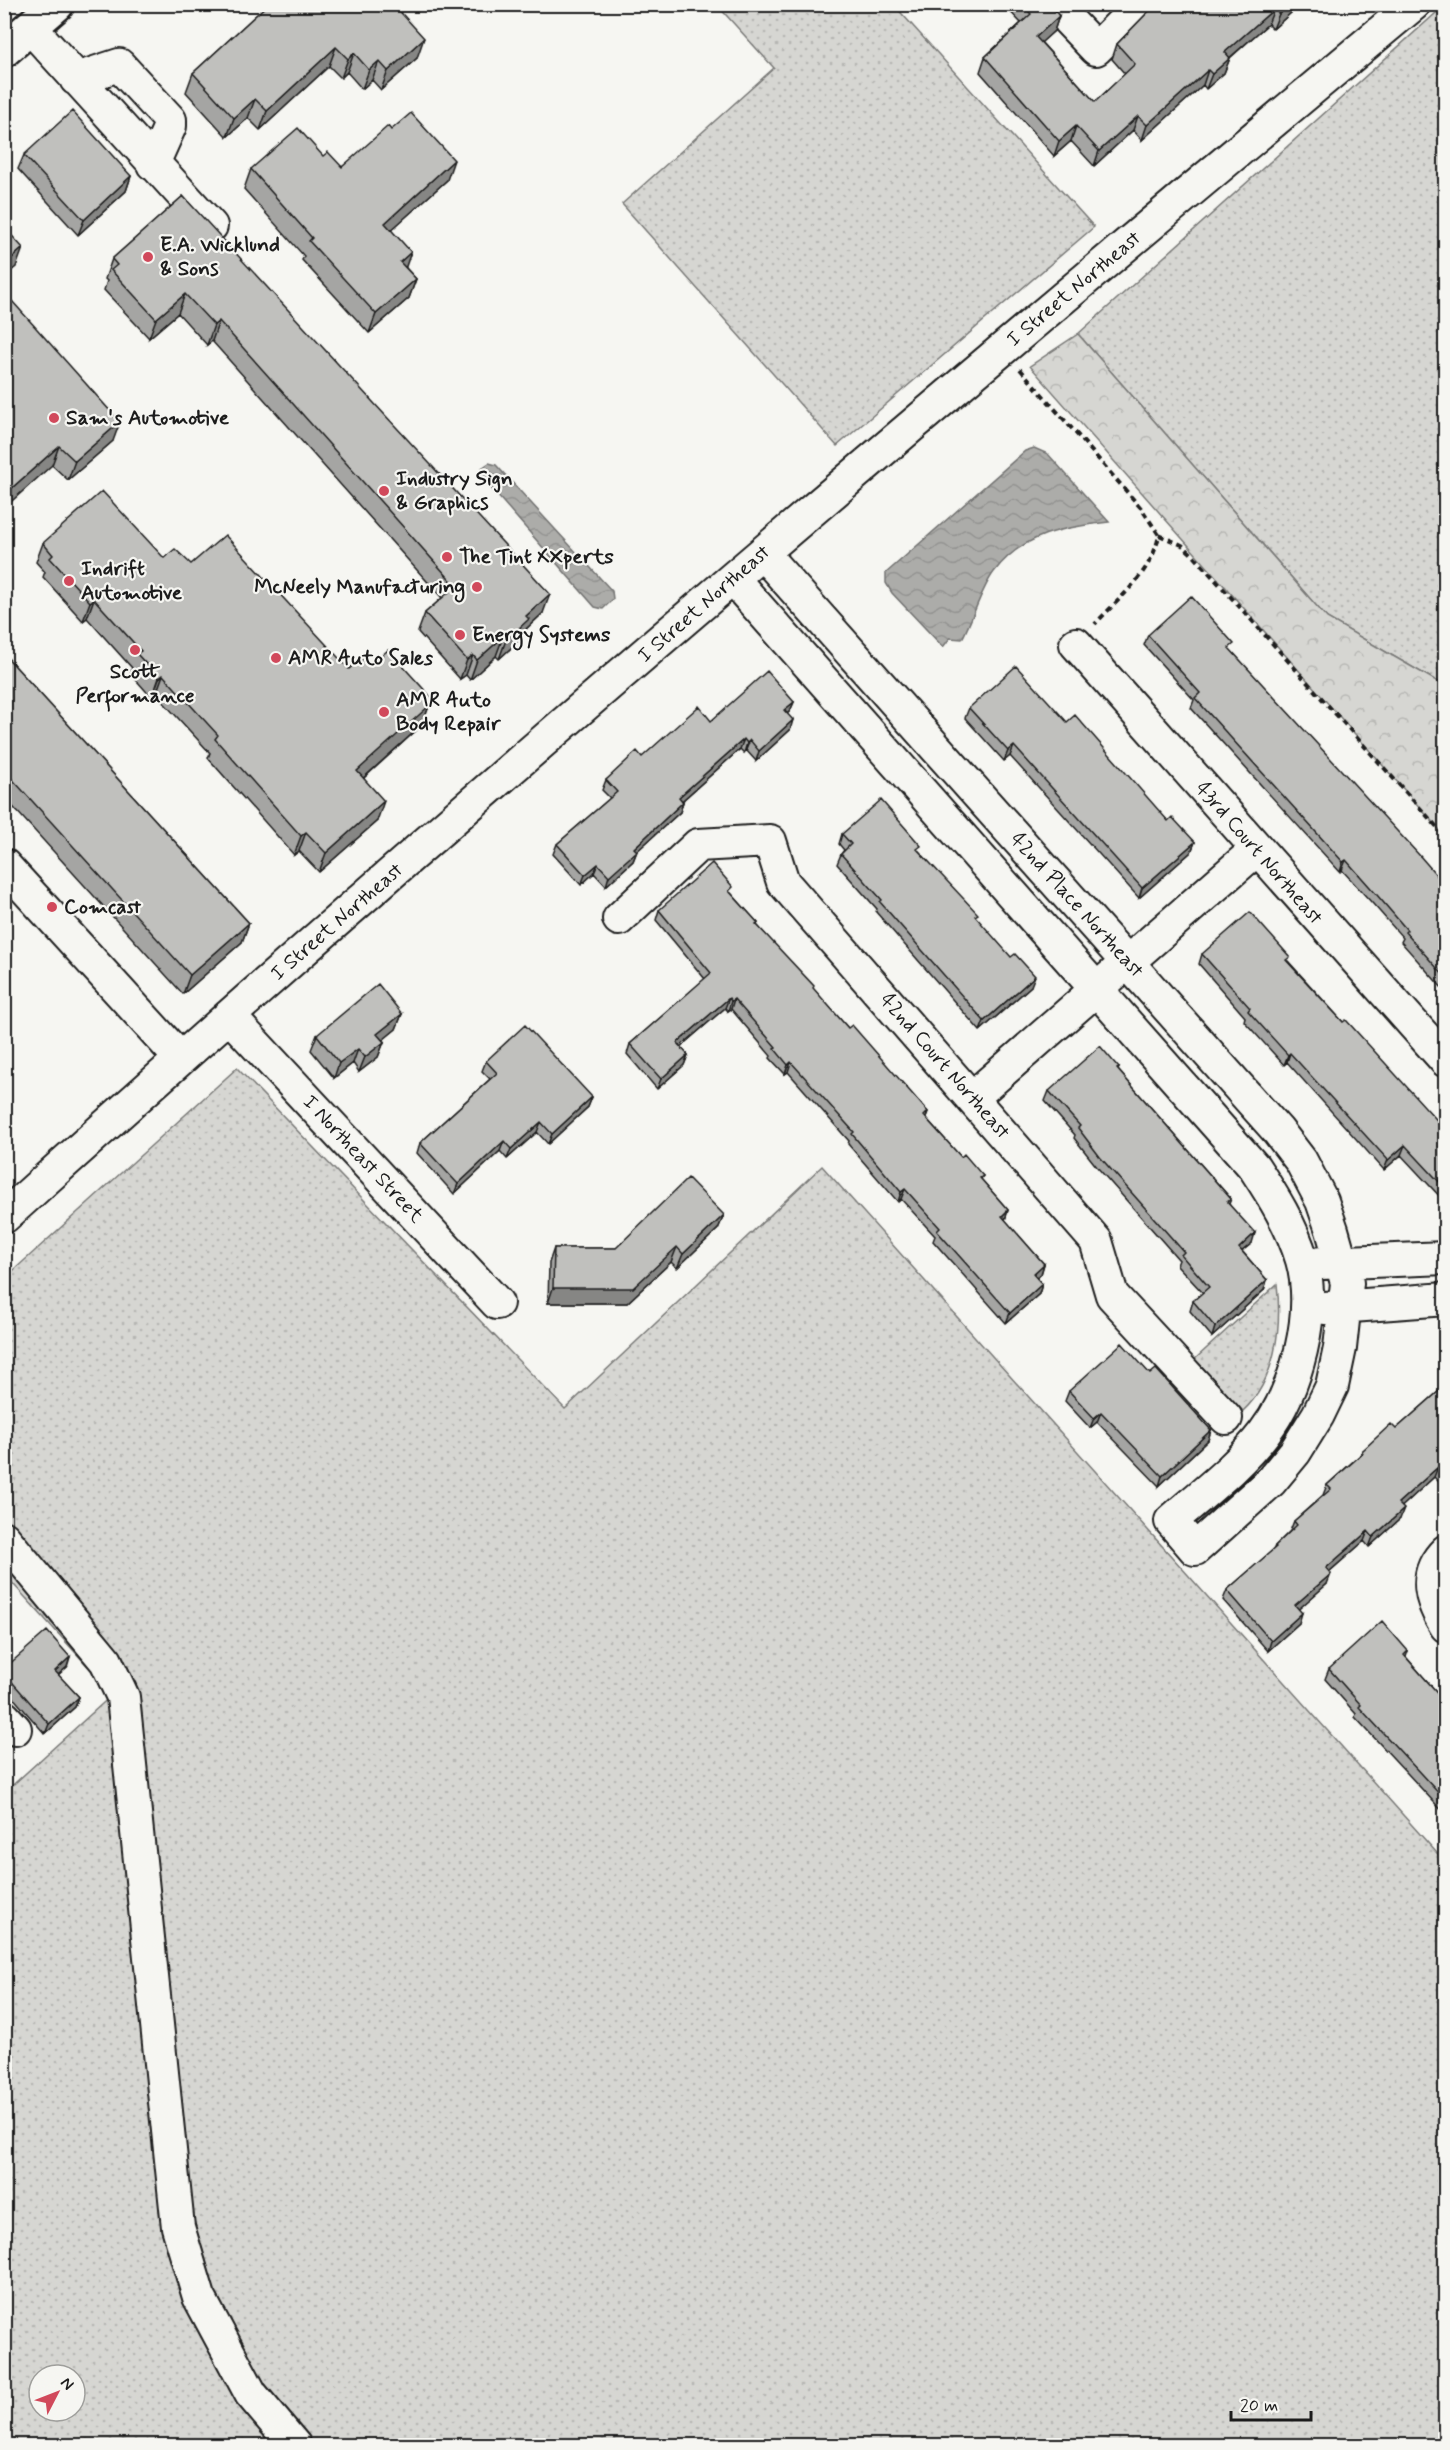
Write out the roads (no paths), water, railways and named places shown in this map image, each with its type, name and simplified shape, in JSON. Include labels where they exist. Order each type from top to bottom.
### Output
[{"type":"main road","points":[[4,50],[57,4]]},
{"type":"street","points":[[1053,4],[1096,49],[1142,4]]},
{"type":"street","name":"I Street Northeast","points":[[4,1216],[180,1058],[1002,348],[1414,4]]},
{"type":"street","points":[[30,27],[231,249]]},
{"type":"street","points":[[76,78],[119,65],[170,120],[170,126],[153,164]]},
{"type":"street","name":"42nd Place Northeast","points":[[763,554],[1128,962],[1301,1161],[1322,1201],[1344,1284]]},
{"type":"street","name":"42nd Place Northeast","points":[[734,579],[1254,1167],[1282,1212],[1305,1287]]},
{"type":"street","name":"43rd Court Northeast","points":[[1076,644],[1256,850],[1446,1060]]},
{"type":"street","name":"42nd Court Northeast","points":[[619,919],[698,844],[770,841],[783,882],[973,1097],[1096,1241],[1112,1295],[1226,1419]]},
{"type":"street","points":[[973,1097],[1256,850]]},
{"type":"street","points":[[4,865],[180,1058]]},
{"type":"street","name":"I Northeast Street","points":[[229,1016],[497,1303]]},
{"type":"street","points":[[1305,1287],[1344,1284],[1446,1258]]},
{"type":"street","points":[[1305,1287],[1298,1366],[1265,1432],[1240,1461],[1171,1521],[1195,1549],[1270,1481],[1295,1452],[1318,1415],[1332,1386],[1340,1348],[1344,1284]]},
{"type":"street","points":[[1305,1287],[1344,1284],[1446,1299]]},
{"type":"street","points":[[4,1538],[106,1661],[123,1696],[178,2227],[200,2297],[251,2394],[295,2445]]},
{"type":"street","points":[[1440,1558],[1431,1583],[1433,1605],[1446,1626]]},
{"type":"water","points":[[1034,448],[1048,454],[1109,522],[1077,526],[1046,534],[1018,548],[989,579],[962,639],[950,638],[943,647],[892,593],[886,583],[886,573],[1025,451]]},
{"type":"water","points":[[489,463],[496,465],[612,591],[613,599],[603,609],[595,607],[482,478],[482,468]]},
{"type":"place","name":"E.A. Wicklund & Sons","points":[[148,257]]},
{"type":"place","name":"Sam's Automotive","points":[[54,418]]},
{"type":"place","name":"Industry Sign & Graphics","points":[[384,491]]},
{"type":"place","name":"The Tint XXperts","points":[[447,557]]},
{"type":"place","name":"Indrift Automotive","points":[[69,581]]},
{"type":"place","name":"McNeely Manufacturing","points":[[477,587]]},
{"type":"place","name":"Energy Systems","points":[[460,635]]},
{"type":"place","name":"Scott Performance","points":[[135,650]]},
{"type":"place","name":"AMR Auto Sales","points":[[276,658]]},
{"type":"place","name":"AMR Auto Body Repair","points":[[384,712]]},
{"type":"place","name":"Comcast","points":[[52,907]]}]
